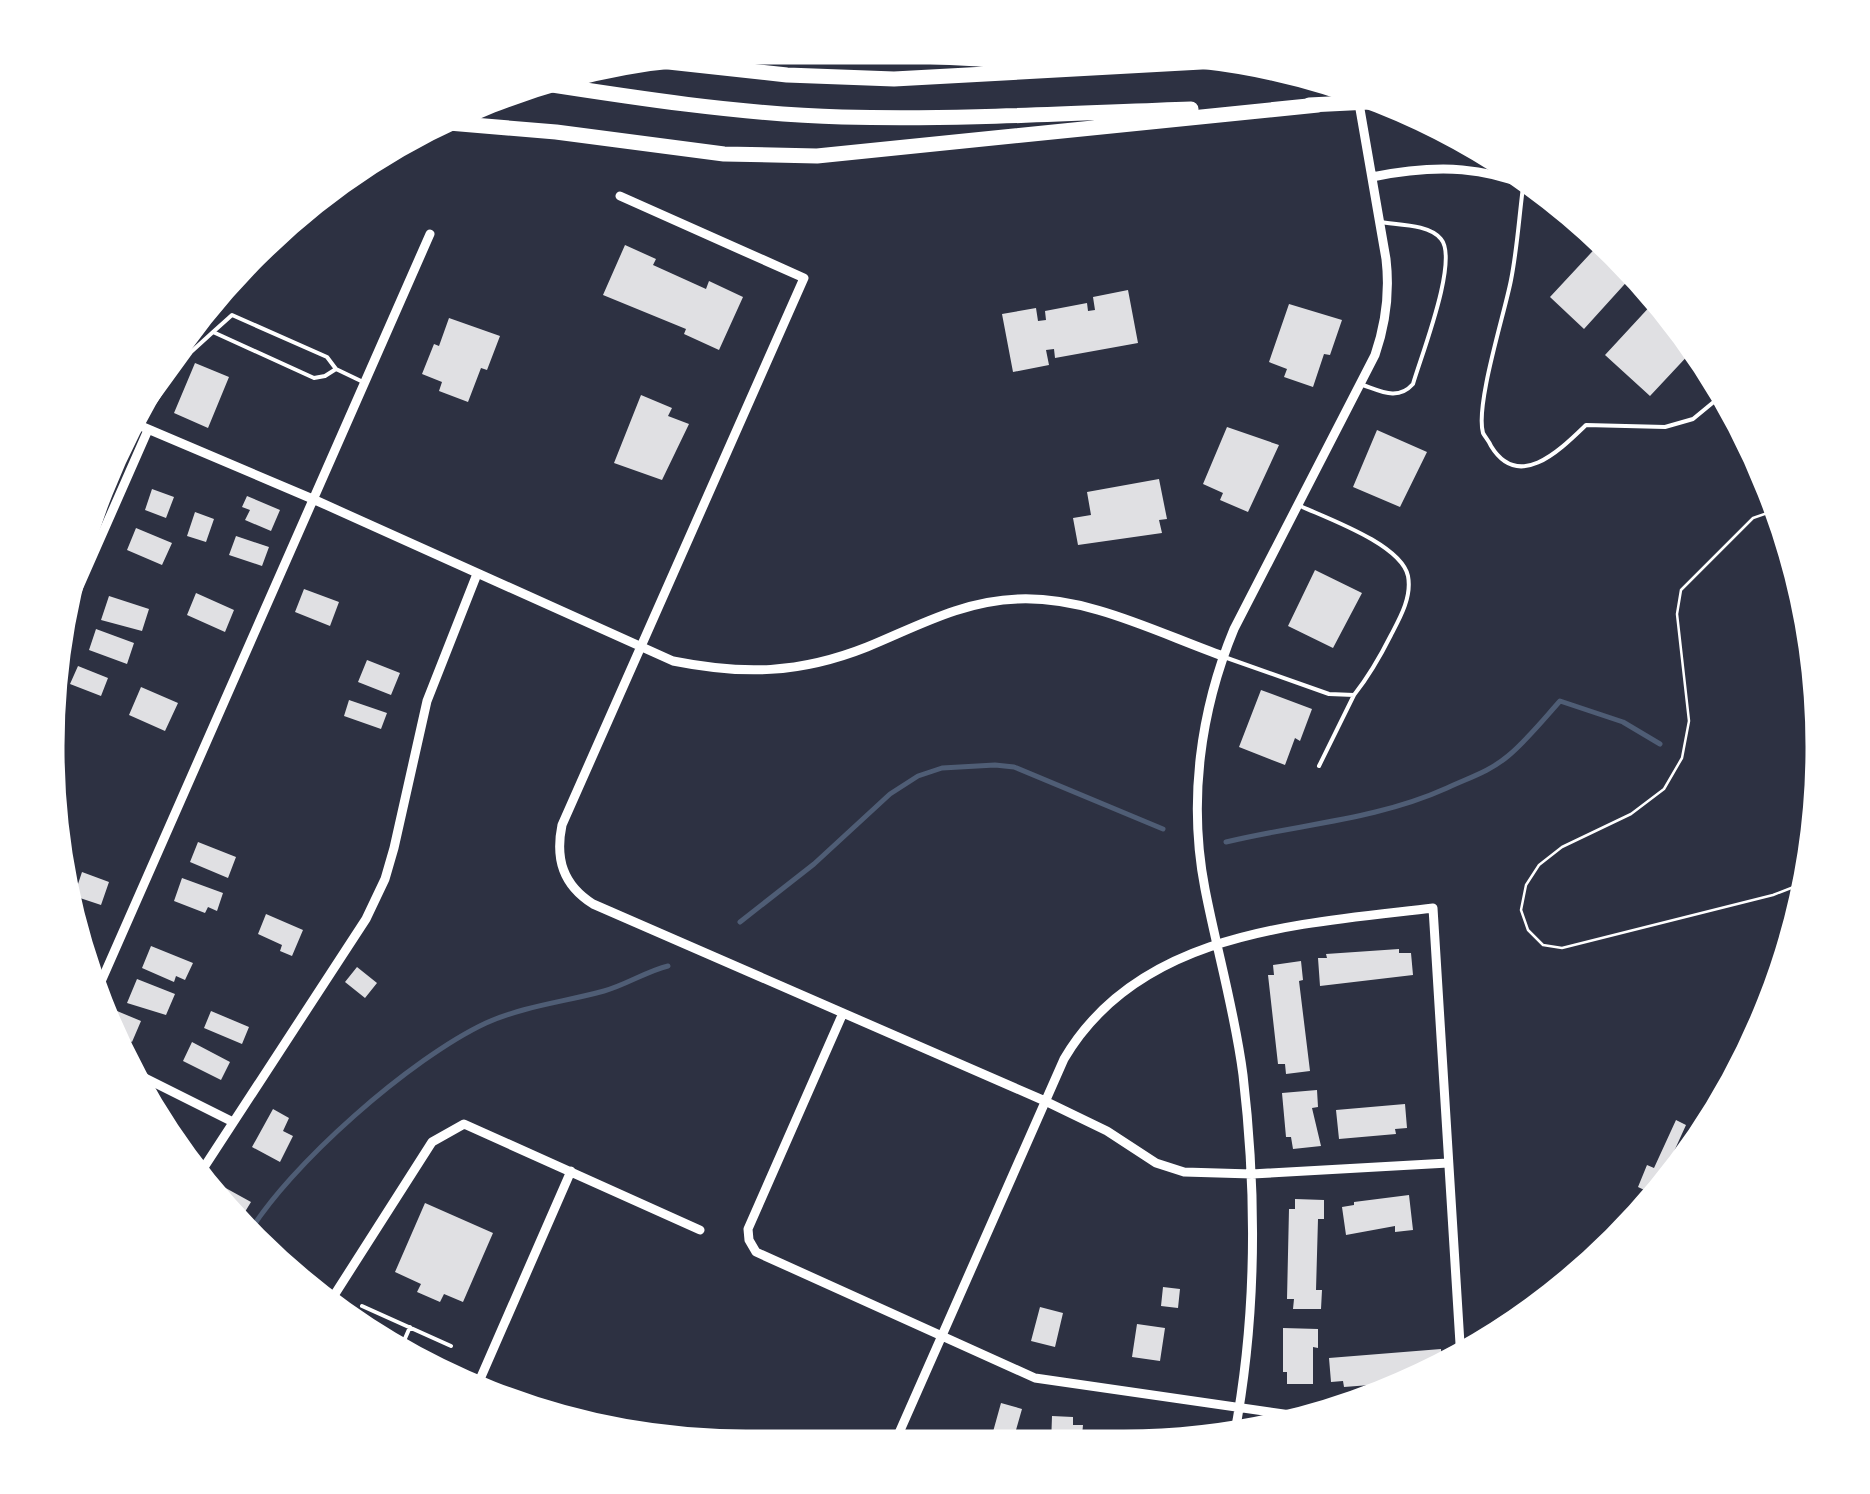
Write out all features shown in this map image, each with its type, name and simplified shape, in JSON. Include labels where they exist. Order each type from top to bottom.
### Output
[{"type":"highway","points":[[1036,62],[1123,66]]},
{"type":"highway","points":[[691,65],[842,78],[931,78],[1164,64]]},
{"type":"highway","points":[[568,87],[729,109],[841,117],[1352,103]]},
{"type":"highway","points":[[464,124],[724,154],[817,156],[1318,104]]},
{"type":"street","points":[[1237,1422],[1251,1295],[1252,1174],[1242,1073],[1199,848],[1200,752],[1222,656],[1375,355],[1388,301],[1388,280],[1360,105]]},
{"type":"street","points":[[1372,177],[1436,168],[1497,174]]},
{"type":"street","points":[[620,196],[804,278],[562,825],[558,854],[575,892],[593,904],[1045,1101],[1107,1131],[1156,1163],[1184,1172],[1252,1174],[1448,1163]]},
{"type":"street","points":[[103,978],[430,234]]},
{"type":"street","points":[[142,427],[672,661],[720,670],[777,671],[865,648],[950,610],[1020,598],[1096,610],[1222,656]]},
{"type":"street","points":[[98,529],[116,482]]},
{"type":"street","points":[[205,1165],[366,919],[385,879],[427,701],[477,574]]},
{"type":"street","points":[[899,1432],[1076,1038],[1113,997],[1161,965],[1217,944],[1334,920],[1432,908],[1460,1343]]},
{"type":"street","points":[[843,1014],[748,1229],[756,1252],[1021,1374],[1280,1413]]},
{"type":"street","points":[[149,1080],[233,1122]]},
{"type":"street","points":[[335,1294],[432,1142],[464,1124],[700,1230]]},
{"type":"street","points":[[481,1377],[571,1171]]},
{"type":"lane","points":[[1523,192],[1512,274],[1483,407],[1483,432],[1498,456],[1511,464],[1532,466],[1554,455],[1586,425],[1665,427],[1693,419],[1714,402]]},
{"type":"lane","points":[[1360,384],[1394,395],[1407,391],[1448,261],[1441,238],[1430,230],[1380,222]]},
{"type":"lane","points":[[164,389],[191,352],[232,315],[327,357],[336,369],[365,384]]},
{"type":"lane","points":[[212,332],[314,378],[336,369]]},
{"type":"lane","points":[[1298,504],[1373,540],[1395,556],[1408,575],[1406,608],[1369,676],[1354,695],[1319,766]]},
{"type":"lane","points":[[1222,656],[1329,694],[1354,695]]},
{"type":"lane","points":[[362,1306],[451,1346]]},
{"type":"lane","points":[[405,1340],[410,1328]]},
{"type":"path","points":[[1766,514],[1753,518],[1682,590],[1677,614],[1690,720],[1682,758],[1664,788],[1631,814],[1562,847],[1538,864],[1526,885],[1521,910],[1528,930],[1536,938],[1543,944],[1562,948],[1792,888]]},
{"type":"building","points":[[625,245],[656,259],[653,265],[706,289],[709,281],[743,297],[719,350],[684,334],[686,329],[603,295]]},
{"type":"building","points":[[1593,250],[1626,283],[1584,329],[1550,297]]},
{"type":"building","points":[[1128,290],[1138,343],[1055,358],[1054,349],[1046,350],[1049,365],[1013,372],[1002,314],[1036,308],[1038,321],[1046,320],[1045,311],[1087,303],[1088,311],[1095,310],[1093,297]]},
{"type":"building","points":[[1289,304],[1342,320],[1330,355],[1324,354],[1313,387],[1284,377],[1287,369],[1269,362]]},
{"type":"building","points":[[1648,308],[1686,358],[1650,396],[1605,355]]},
{"type":"building","points":[[449,318],[500,336],[487,370],[481,368],[468,402],[439,391],[442,382],[422,374],[434,344],[439,346]]},
{"type":"building","points":[[195,363],[229,377],[208,428],[174,413]]},
{"type":"building","points":[[641,395],[672,408],[668,416],[689,424],[662,480],[614,463]]},
{"type":"building","points":[[1227,427],[1279,445],[1248,512],[1220,500],[1223,493],[1203,484]]},
{"type":"building","points":[[1377,430],[1427,452],[1400,507],[1353,487]]},
{"type":"building","points":[[1159,479],[1167,519],[1159,520],[1162,533],[1078,545],[1073,518],[1091,515],[1087,492]]},
{"type":"building","points":[[152,489],[174,497],[166,518],[145,510]]},
{"type":"building","points":[[247,496],[280,510],[271,531],[245,520],[250,510],[242,507]]},
{"type":"building","points":[[195,512],[214,519],[206,542],[187,536]]},
{"type":"building","points":[[136,528],[172,543],[162,565],[127,550]]},
{"type":"building","points":[[236,536],[269,547],[262,566],[229,555]]},
{"type":"building","points":[[1315,570],[1362,593],[1333,648],[1288,626]]},
{"type":"building","points":[[304,589],[339,602],[330,626],[295,612]]},
{"type":"building","points":[[196,593],[234,610],[225,632],[187,615]]},
{"type":"building","points":[[109,596],[149,609],[142,631],[101,620]]},
{"type":"building","points":[[96,629],[134,643],[127,664],[89,650]]},
{"type":"building","points":[[367,660],[400,673],[391,695],[358,682]]},
{"type":"building","points":[[78,666],[108,678],[101,696],[70,684]]},
{"type":"building","points":[[141,687],[178,703],[165,731],[129,715]]},
{"type":"building","points":[[1261,690],[1312,709],[1300,741],[1295,738],[1285,765],[1239,747]]},
{"type":"building","points":[[349,700],[387,713],[381,729],[344,716]]},
{"type":"building","points":[[198,842],[236,857],[228,878],[190,862]]},
{"type":"building","points":[[82,872],[109,882],[101,905],[80,898],[77,886]]},
{"type":"building","points":[[182,878],[223,893],[217,911],[208,907],[205,913],[174,901]]},
{"type":"building","points":[[266,914],[303,930],[292,956],[280,951],[282,945],[258,934]]},
{"type":"building","points":[[151,946],[193,963],[185,980],[176,976],[174,982],[142,968]]},
{"type":"building","points":[[1399,949],[1399,953],[1411,953],[1413,975],[1320,986],[1318,958],[1327,958],[1326,954]]},
{"type":"building","points":[[1301,961],[1303,980],[1299,981],[1310,1071],[1286,1074],[1285,1064],[1278,1064],[1268,975],[1274,975],[1273,965]]},
{"type":"building","points":[[357,967],[377,983],[365,998],[345,982]]},
{"type":"building","points":[[137,979],[175,994],[166,1015],[127,1003]]},
{"type":"building","points":[[211,1011],[249,1027],[242,1044],[204,1028]]},
{"type":"building","points":[[116,1012],[141,1021],[132,1042],[129,1041]]},
{"type":"building","points":[[192,1042],[230,1062],[221,1080],[183,1061]]},
{"type":"building","points":[[1317,1090],[1318,1107],[1312,1108],[1321,1146],[1293,1149],[1291,1137],[1286,1137],[1282,1093]]},
{"type":"building","points":[[1405,1104],[1407,1128],[1395,1129],[1396,1134],[1339,1139],[1336,1110]]},
{"type":"building","points":[[273,1109],[289,1118],[283,1131],[293,1136],[280,1162],[252,1147]]},
{"type":"building","points":[[1676,1120],[1686,1125],[1666,1164],[1645,1190],[1638,1187],[1647,1165],[1654,1168]]},
{"type":"building","points":[[222,1186],[251,1202],[245,1212]]},
{"type":"building","points":[[1409,1195],[1413,1230],[1395,1232],[1395,1226],[1346,1235],[1342,1207]]},
{"type":"building","points":[[1295,1199],[1324,1200],[1324,1219],[1318,1219],[1316,1290],[1322,1290],[1321,1309],[1293,1309],[1294,1299],[1287,1299],[1289,1209],[1295,1209]]},
{"type":"building","points":[[425,1203],[493,1233],[463,1302],[444,1294],[440,1302],[417,1292],[421,1284],[395,1272]]},
{"type":"building","points":[[1163,1287],[1180,1289],[1178,1308],[1161,1306]]},
{"type":"building","points":[[1040,1307],[1063,1313],[1055,1347],[1031,1341]]},
{"type":"building","points":[[1137,1324],[1165,1328],[1160,1361],[1132,1357]]},
{"type":"building","points":[[1283,1328],[1318,1329],[1318,1348],[1313,1347],[1313,1384],[1287,1384],[1287,1372],[1283,1372]]},
{"type":"building","points":[[1441,1349],[1441,1353],[1426,1361],[1369,1385],[1344,1387],[1343,1381],[1331,1382],[1329,1358]]},
{"type":"building","points":[[1001,1403],[1022,1409],[1015,1432],[993,1432]]},
{"type":"building","points":[[1052,1416],[1073,1417],[1073,1425],[1083,1425],[1082,1432],[1051,1432]]},
{"type":"waterway","points":[[1226,842],[1365,814],[1447,788],[1501,762],[1560,701],[1623,722],[1660,744]]},
{"type":"waterway","points":[[740,922],[814,864],[890,794],[918,776],[942,768],[1014,767],[1163,829]]},
{"type":"waterway","points":[[256,1223],[292,1178],[354,1116],[456,1039],[500,1017],[604,991],[668,966]]}]
